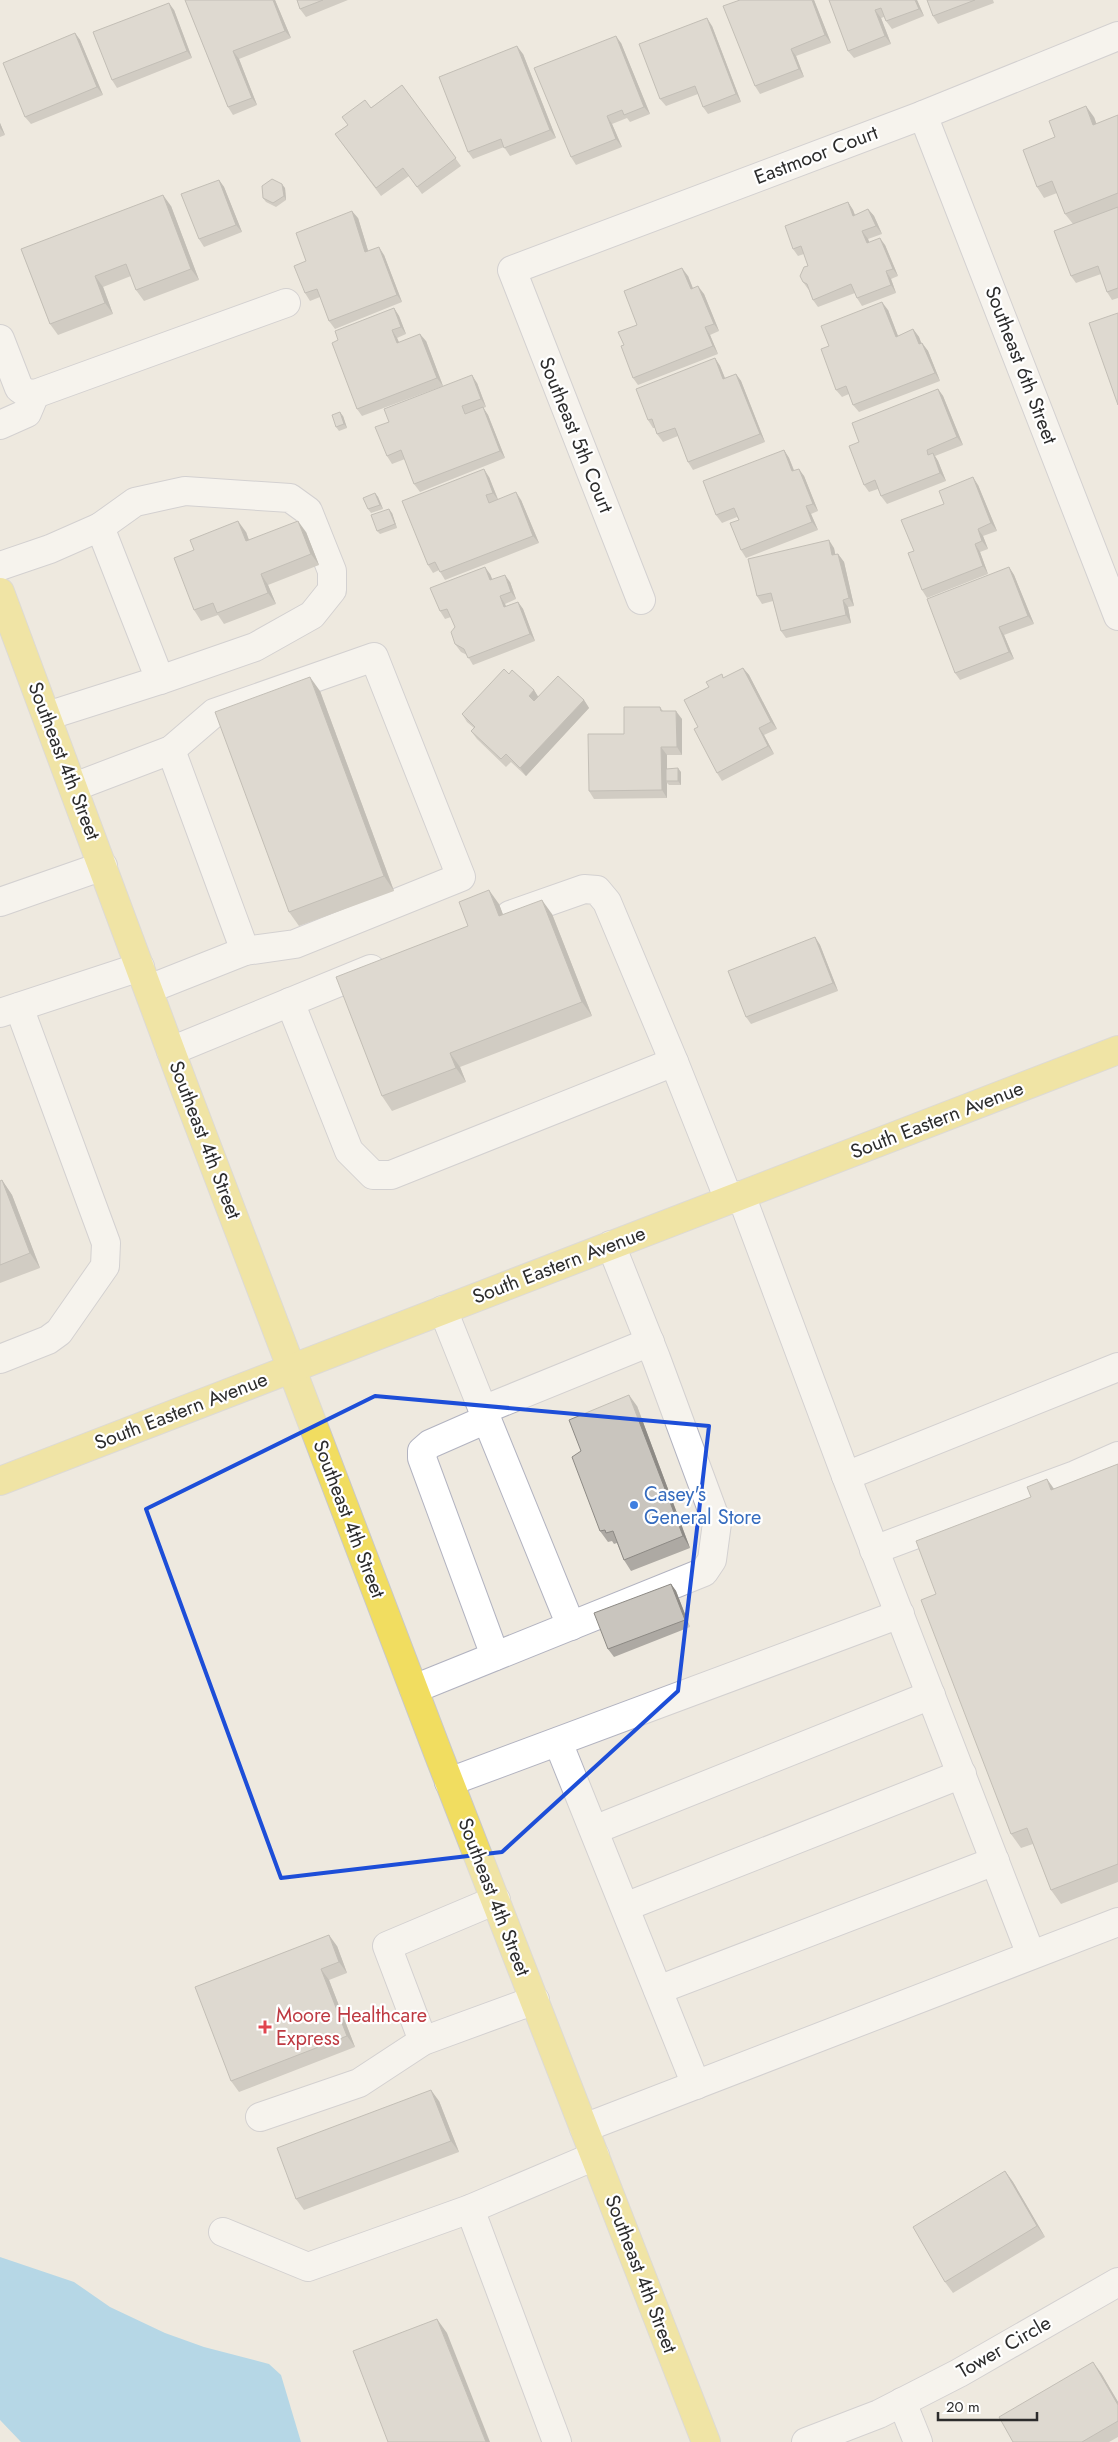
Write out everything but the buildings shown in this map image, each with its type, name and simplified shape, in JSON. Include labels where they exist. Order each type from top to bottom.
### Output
[{"type":"main road","name":"Southeast 4th Street","points":[[0,592],[171,1051],[449,1782],[706,2442]]},
{"type":"main road","name":"South Eastern Avenue","points":[[0,1481],[1118,1050]]},
{"type":"street","name":"Eastmoor Court","points":[[512,270],[923,115],[1118,36]]},
{"type":"street","name":"Southeast 6th Street","points":[[923,115],[1118,616]]},
{"type":"street","name":"Southeast 5th Court","points":[[512,270],[641,600]]},
{"type":"street","points":[[0,339],[18,388],[26,393],[36,394],[286,304]]},
{"type":"street","points":[[0,425],[27,414],[36,394]]},
{"type":"street","points":[[0,566],[50,549],[100,527],[136,502],[185,491],[290,498],[308,511],[332,572],[332,590],[312,615],[255,647],[47,716]]},
{"type":"street","points":[[100,527],[160,680]]},
{"type":"street","points":[[0,1359],[48,1340],[60,1332],[105,1266],[106,1243],[10,1010],[145,978],[245,951],[295,944],[461,877],[374,657],[214,713],[171,750],[74,788]]},
{"type":"street","points":[[171,750],[245,951]]},
{"type":"street","points":[[0,902],[103,866]]},
{"type":"street","points":[[504,917],[584,889],[598,890],[607,902],[674,1062],[735,1198],[900,1614],[1031,1955]]},
{"type":"street","points":[[171,1051],[391,961]]},
{"type":"street","points":[[290,1002],[348,1151],[372,1175],[392,1175],[674,1062]]},
{"type":"street","points":[[414,1689],[704,1572],[712,1560],[717,1523],[650,1342],[611,1245]]},
{"type":"street","points":[[443,1310],[571,1626]]},
{"type":"street","points":[[495,1656],[422,1458],[422,1451],[430,1444],[485,1414],[650,1342]]},
{"type":"street","points":[[846,1476],[1118,1367]]},
{"type":"street","points":[[874,1550],[1075,1475],[1118,1456]]},
{"type":"street","points":[[449,1782],[900,1614]]},
{"type":"street","points":[[594,1830],[931,1695]]},
{"type":"street","points":[[558,1742],[696,2085]]},
{"type":"street","points":[[625,1907],[962,1774]]},
{"type":"street","points":[[658,1990],[995,1861]]},
{"type":"street","points":[[424,2042],[387,1946],[496,1900]]},
{"type":"street","points":[[584,2128],[1118,1922]]},
{"type":"street","points":[[260,2117],[359,2083],[424,2042],[535,2000]]},
{"type":"street","points":[[223,2232],[308,2267],[470,2209],[595,2156]]},
{"type":"street","points":[[470,2209],[556,2442]]},
{"type":"street","name":"Tower Circle","points":[[806,2442],[879,2414],[959,2373],[1118,2282]]},
{"type":"street","points":[[902,2402],[918,2442]]},
{"type":"highlighted area","points":[[375,1396],[709,1426],[678,1691],[502,1852],[281,1878],[146,1509]]},
{"type":"water","points":[[0,2257],[74,2282],[110,2307],[165,2333],[204,2347],[269,2364],[281,2375],[301,2442],[21,2442],[0,2420]]},
{"type":"place","name":"Casey's General Store","points":[[634,1505]]},
{"type":"place","name":"Moore Healthcare Express","points":[[265,2027]]}]
